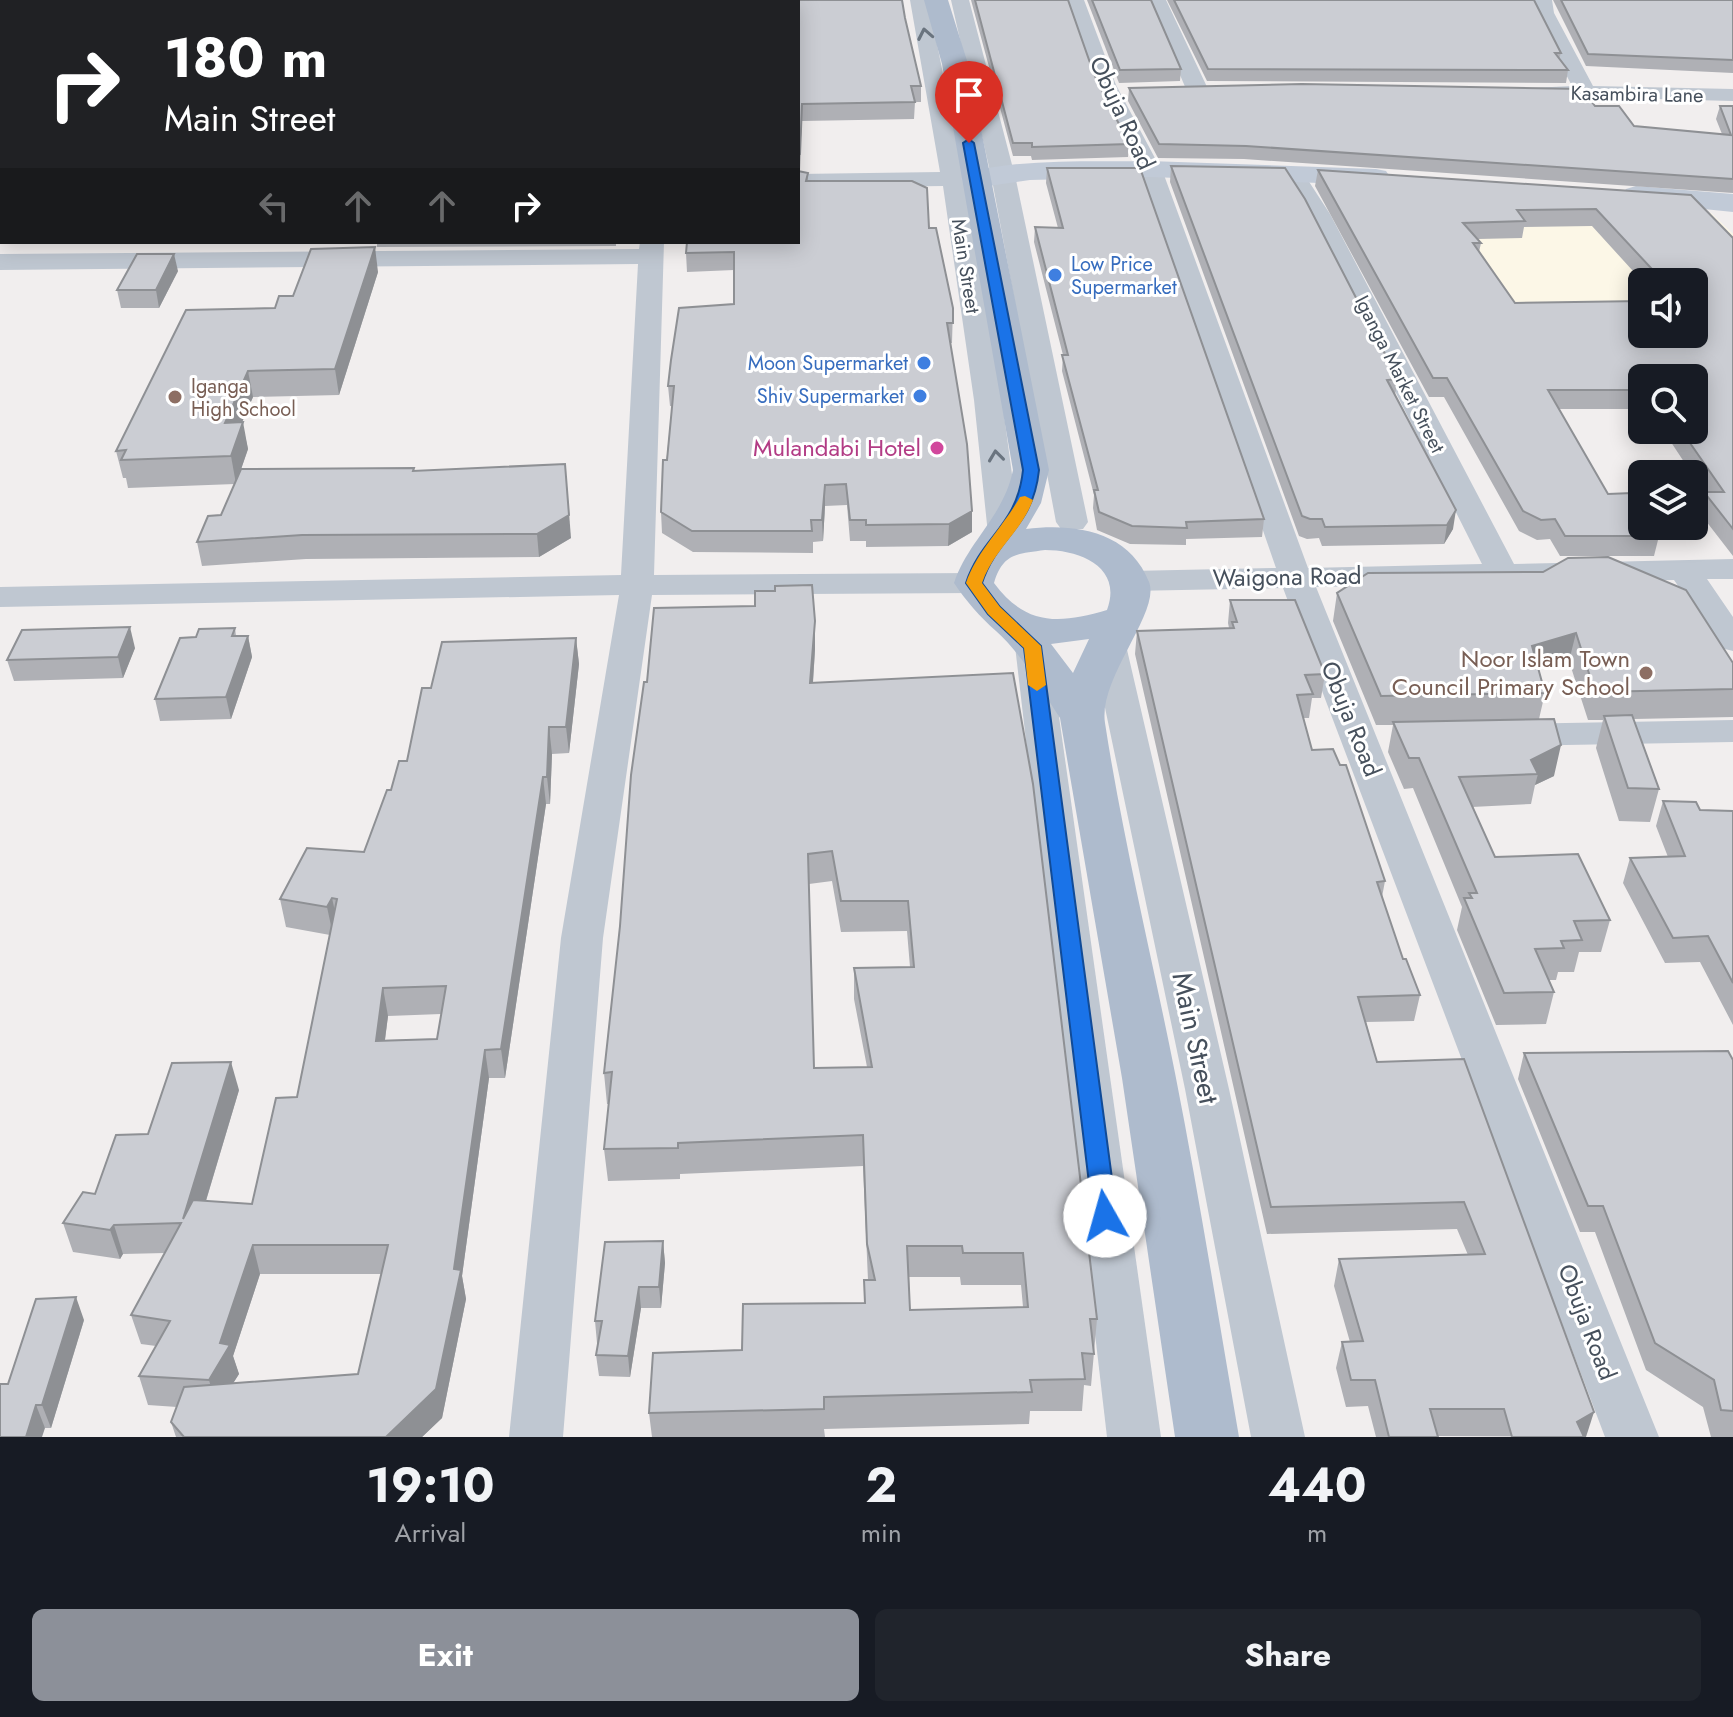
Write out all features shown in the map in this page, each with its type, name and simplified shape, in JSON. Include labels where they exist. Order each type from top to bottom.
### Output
[{"type":"main road","name":"Main Street","points":[[936,0],[984,178],[1031,470],[1029,492],[1019,515],[990,556],[994,610],[1021,635],[1082,718],[1149,1078],[1207,1437]]},
{"type":"main road","points":[[984,178],[1151,172],[1408,183],[1296,179],[1151,172]]},
{"type":"main road","points":[[1608,197],[1730,208]]},
{"type":"main road","name":"Main Street","points":[[1031,470],[1084,534],[1117,559],[1120,613],[1082,718]]},
{"type":"main road","points":[[990,556],[1051,537],[1084,534]]},
{"type":"main road","points":[[1021,635],[1084,628],[1120,613]]},
{"type":"street","name":"Main Street","points":[[919,0],[984,178],[1084,534]]},
{"type":"street","name":"Main Street","points":[[960,0],[984,178],[995,449],[990,556]]},
{"type":"street","name":"Obuja Road","points":[[1075,0],[1124,91],[1295,576],[1375,738],[1632,1437]]},
{"type":"street","points":[[1157,0],[1208,89],[1168,90]]},
{"type":"street","points":[[1541,1],[1586,93]]},
{"type":"street","name":"Kasambira Lane","points":[[1523,92],[1733,95]]},
{"type":"street","points":[[800,181],[984,178]]},
{"type":"street","name":"Iganga Market Street","points":[[1296,179],[1318,214],[1502,572]]},
{"type":"street","points":[[0,262],[651,249],[637,585],[582,938],[536,1437]]},
{"type":"street","points":[[0,597],[637,585],[990,556]]},
{"type":"street","name":"Waigona Road","points":[[1120,613],[1295,576],[1733,569]]},
{"type":"street","points":[[1684,570],[1733,641]]},
{"type":"street","name":"Main Street","points":[[1120,613],[1207,1089],[1278,1437]]},
{"type":"street","points":[[1021,635],[1134,1437]]},
{"type":"street","points":[[1468,736],[1733,731]]},
{"type":"shaded area","points":[[1701,210],[1711,213],[1733,234],[1733,449],[1708,403],[1708,364],[1628,366],[1484,340],[1406,217]]},
{"type":"building","points":[[800,0],[902,0],[921,86],[911,86],[915,102],[802,104],[800,154]]},
{"type":"building","points":[[975,0],[1068,0],[1094,74],[1129,144],[1032,147],[1032,143],[1013,143]]},
{"type":"building","points":[[1092,0],[1151,0],[1181,69],[1120,70]]},
{"type":"building","points":[[1174,0],[1534,0],[1561,53],[1555,53],[1568,70],[1208,69]]},
{"type":"building","points":[[1561,0],[1733,0],[1733,60],[1588,54]]},
{"type":"building","points":[[1302,84],[1582,89],[1595,106],[1619,106],[1634,126],[1731,135],[1720,106],[1733,106],[1733,179],[1246,146],[1159,144],[1129,88]]},
{"type":"building","points":[[1171,166],[1285,168],[1305,199],[1398,379],[1387,380],[1456,510],[1447,525],[1325,527],[1322,519],[1302,516]]},
{"type":"building","points":[[1047,168],[1140,168],[1264,519],[1186,522],[1187,528],[1132,526],[1099,512],[1094,490],[1098,490],[1062,355],[1068,355],[1035,227],[1063,228]]},
{"type":"building","points":[[1318,170],[1691,195],[1733,238],[1733,529],[1708,497],[1708,492],[1724,492],[1708,469],[1708,460],[1702,460],[1691,444],[1708,444],[1708,364],[1628,364],[1628,390],[1548,390],[1608,494],[1628,493],[1628,536],[1565,536],[1555,519],[1541,520],[1523,511],[1447,378],[1433,378]],"holes":[[[1596,209],[1651,268],[1708,268],[1708,348],[1628,348],[1628,301],[1515,303],[1473,243],[1481,243],[1463,223],[1525,221],[1517,210]]]},
{"type":"building","points":[[800,171],[808,173],[806,181],[912,181],[927,188],[929,228],[936,228],[953,308],[953,323],[947,323],[967,444],[972,511],[949,524],[866,525],[866,520],[850,520],[846,484],[825,485],[822,520],[811,520],[812,531],[692,531],[661,512],[663,460],[667,460],[674,386],[668,386],[679,308],[734,304],[734,252],[686,253],[687,244],[800,244]]},
{"type":"building","points":[[375,247],[335,369],[248,371],[225,423],[243,422],[231,456],[121,460],[126,450],[116,451],[186,310],[275,308],[279,296],[293,296],[311,249]]},
{"type":"building","points":[[137,254],[174,254],[156,290],[117,290]]},
{"type":"building","points":[[565,464],[569,515],[537,534],[302,535],[197,542],[208,516],[221,515],[241,469],[414,468],[413,471]]},
{"type":"building","points":[[1608,557],[1686,590],[1733,663],[1733,689],[1595,692],[1576,633],[1532,646],[1545,693],[1381,696],[1337,593],[1368,573],[1543,572],[1568,558]]},
{"type":"building","points":[[812,585],[815,621],[810,683],[1013,673],[1033,784],[1097,1319],[1090,1319],[1094,1354],[1082,1353],[1085,1379],[1030,1380],[1032,1392],[824,1397],[824,1409],[649,1413],[653,1353],[742,1350],[743,1304],[865,1303],[864,1280],[875,1280],[867,1244],[863,1135],[678,1143],[678,1148],[604,1149],[612,1072],[604,1073],[620,926],[631,775],[644,682],[647,682],[654,608],[755,606],[755,591],[775,591],[775,586]],"holes":[[[832,851],[841,901],[908,901],[914,967],[854,968],[872,1067],[814,1068],[808,854]],[[907,1246],[962,1246],[963,1253],[1023,1253],[1028,1307],[910,1310]]]},
{"type":"building","points":[[1230,600],[1295,600],[1325,674],[1305,675],[1313,694],[1297,695],[1312,750],[1333,749],[1340,765],[1346,765],[1385,881],[1377,882],[1403,959],[1406,959],[1420,995],[1358,997],[1377,1062],[1464,1059],[1594,1412],[1577,1422],[1584,1437],[1512,1437],[1504,1409],[1430,1409],[1438,1437],[1389,1437],[1375,1380],[1351,1380],[1342,1342],[1363,1341],[1339,1259],[1485,1254],[1464,1202],[1271,1207],[1137,631],[1234,628],[1232,622],[1237,622]]},
{"type":"building","points":[[130,627],[118,657],[7,660],[22,630]]},
{"type":"building","points":[[235,628],[232,636],[248,636],[226,697],[155,699],[180,638],[196,637],[199,629]]},
{"type":"building","points":[[576,638],[566,727],[549,727],[547,777],[543,777],[501,1049],[485,1050],[454,1269],[461,1270],[436,1389],[386,1437],[184,1437],[171,1422],[184,1387],[358,1374],[388,1245],[253,1245],[220,1343],[230,1345],[209,1380],[139,1376],[170,1321],[131,1315],[181,1223],[114,1225],[110,1230],[63,1223],[83,1192],[95,1194],[116,1135],[148,1134],[172,1063],[231,1062],[183,1219],[193,1200],[252,1204],[276,1098],[297,1097],[337,899],[332,898],[327,907],[280,899],[307,848],[364,852],[387,790],[391,790],[399,761],[407,761],[422,688],[431,688],[442,642]],"holes":[[[446,986],[437,1039],[376,1041],[383,988]]]},
{"type":"building","points":[[1632,715],[1659,789],[1628,788],[1604,716]]},
{"type":"building","points":[[1554,719],[1561,745],[1531,760],[1538,774],[1459,777],[1495,857],[1578,854],[1610,920],[1574,921],[1582,940],[1561,941],[1564,948],[1535,949],[1554,992],[1504,993],[1464,898],[1472,898],[1469,893],[1477,893],[1419,758],[1409,758],[1393,722]]},
{"type":"building","points":[[1663,801],[1696,802],[1700,810],[1733,811],[1733,983],[1708,936],[1673,938],[1630,858],[1685,856]]},
{"type":"building","points":[[1728,1051],[1733,1060],[1733,1411],[1721,1410],[1714,1380],[1655,1343],[1603,1206],[1588,1206],[1524,1053]]},
{"type":"building","points":[[663,1241],[659,1287],[639,1287],[628,1356],[596,1355],[602,1321],[595,1321],[605,1242]]},
{"type":"building","points":[[76,1297],[42,1405],[36,1405],[26,1437],[0,1437],[0,1384],[8,1384],[36,1299]]},
{"type":"slow traffic","points":[[1025,500],[1019,515],[981,561],[974,583],[994,610],[1032,646],[1037,685]]},
{"type":"place","name":"Low Price Supermarket","points":[[1055,275]]},
{"type":"place","name":"Moon Supermarket","points":[[924,363]]},
{"type":"place","name":"Shiv Supermarket","points":[[920,396]]},
{"type":"place","name":"Iganga High School","points":[[175,397]]},
{"type":"place","name":"Mulandabi Hotel","points":[[937,448]]},
{"type":"place","name":"Noor Islam Town Council Primary School","points":[[1646,673]]},
{"type":"route","points":[[969,143],[1031,470],[1029,492],[1019,515],[981,561],[974,583],[994,610],[1032,646],[1105,1216]]}]
